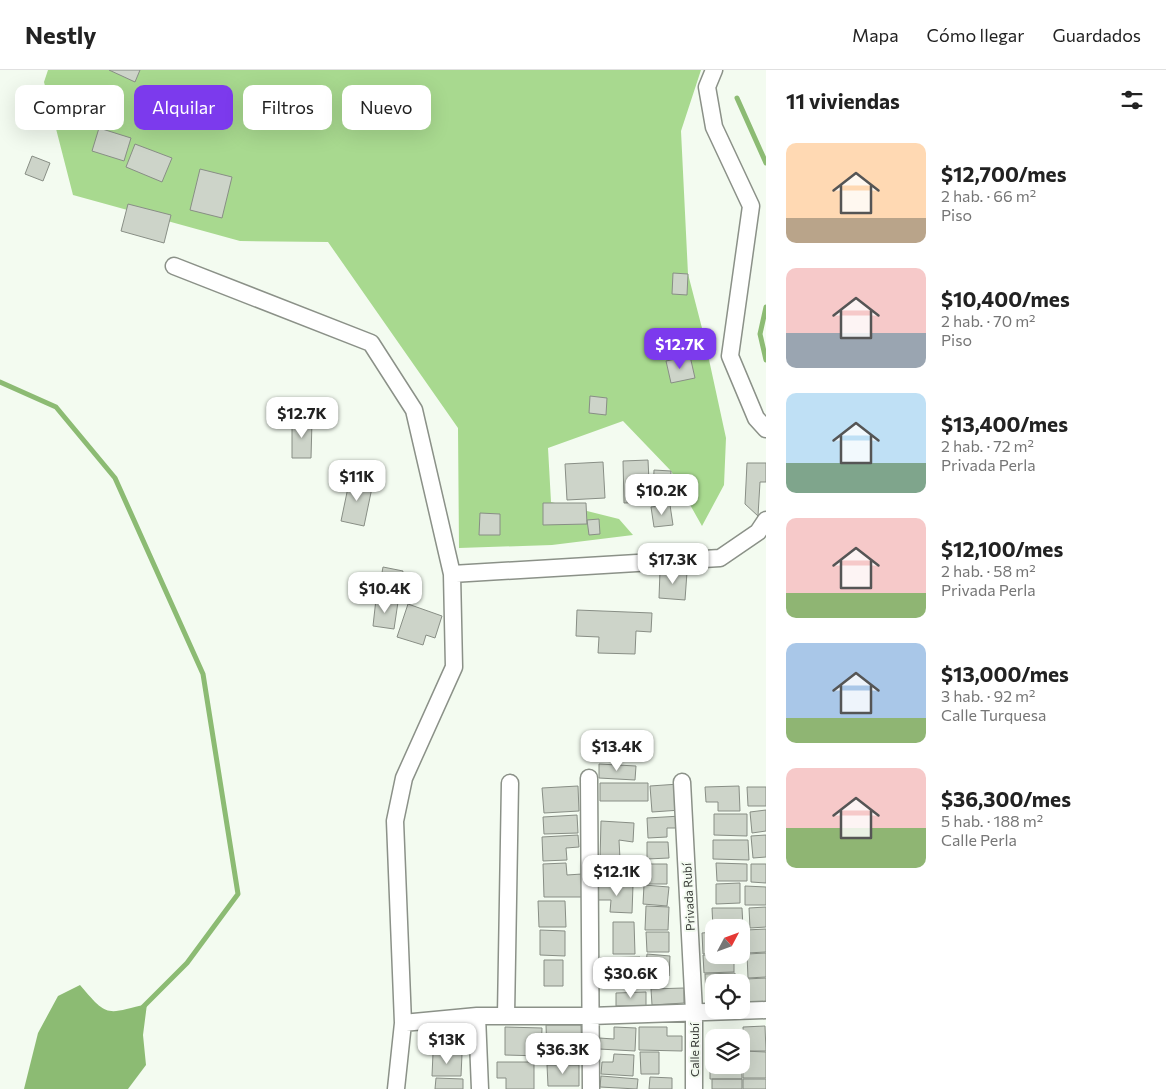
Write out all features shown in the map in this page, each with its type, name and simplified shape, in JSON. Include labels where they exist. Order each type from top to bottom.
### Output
[{"type":"street","points":[[714,70],[707,87],[714,127],[751,206],[730,356],[756,418],[766,428]]},
{"type":"street","points":[[174,266],[370,343],[414,410],[452,574],[454,667],[404,778],[395,821],[402,1023],[396,1089]]},
{"type":"street","points":[[452,574],[720,558],[758,532],[766,520]]},
{"type":"street","points":[[589,778],[591,1089]]},
{"type":"street","name":"Privada Rubí","points":[[682,782],[694,1012]]},
{"type":"street","points":[[506,1015],[510,783]]},
{"type":"street","points":[[402,1023],[477,1016],[590,1016],[766,1010]]},
{"type":"street","name":"Calle Rubí","points":[[694,1012],[694,1089]]},
{"type":"street","points":[[477,1016],[480,1089]]},
{"type":"shaded area","points":[[48,70],[701,70],[681,131],[688,274],[703,332],[726,438],[724,485],[702,526],[671,471],[623,421],[548,448],[551,502],[619,519],[633,535],[552,545],[459,548],[458,428],[328,242],[240,241],[73,195],[56,130],[124,130],[124,85],[45,85]]},
{"type":"shaded area","points":[[80,985],[97,1003],[109,1011],[123,1010],[147,1004],[143,1035],[146,1065],[128,1089],[24,1089],[38,1033],[58,996]]},
{"type":"building","points":[[109,70],[140,70],[135,82]]},
{"type":"building","points":[[98,130],[105,130],[131,138],[124,161],[92,151]]},
{"type":"building","points":[[135,144],[172,158],[162,182],[126,167]]},
{"type":"building","points":[[32,156],[50,163],[43,181],[25,174]]},
{"type":"building","points":[[200,169],[232,177],[222,218],[190,210]]},
{"type":"building","points":[[128,204],[171,215],[164,243],[121,231]]},
{"type":"building","points":[[673,273],[688,274],[687,295],[672,294]]},
{"type":"building","points":[[690,356],[695,378],[671,383],[666,361]]},
{"type":"building","points":[[590,396],[607,398],[606,415],[589,413]]},
{"type":"building","points":[[292,420],[312,421],[311,458],[292,458]]},
{"type":"building","points":[[648,460],[650,502],[624,503],[623,461]]},
{"type":"building","points":[[603,462],[605,498],[567,500],[565,464]]},
{"type":"building","points":[[747,463],[766,463],[766,482],[760,482],[758,516],[745,504]]},
{"type":"building","points":[[654,470],[671,471],[670,495],[653,494]]},
{"type":"building","points":[[350,478],[373,483],[364,526],[341,521]]},
{"type":"building","points":[[543,503],[586,503],[587,524],[543,525]]},
{"type":"building","points":[[670,505],[673,525],[654,527],[651,507]]},
{"type":"building","points":[[480,513],[500,514],[500,535],[479,535]]},
{"type":"building","points":[[599,519],[600,534],[589,535],[587,520]]},
{"type":"building","points":[[383,567],[403,571],[398,599],[378,595]]},
{"type":"building","points":[[660,571],[687,572],[685,600],[659,598]]},
{"type":"building","points":[[376,599],[398,602],[394,629],[373,626]]},
{"type":"building","points":[[408,604],[442,616],[435,638],[426,635],[423,645],[397,637]]},
{"type":"building","points":[[577,610],[652,613],[651,632],[636,631],[635,654],[598,653],[599,637],[576,636]]},
{"type":"building","points":[[599,764],[636,766],[635,780],[599,778]]},
{"type":"building","points":[[600,783],[648,783],[648,801],[600,801]]},
{"type":"building","points":[[679,784],[681,810],[652,812],[650,786]]},
{"type":"building","points":[[578,786],[579,811],[544,813],[542,788]]},
{"type":"building","points":[[739,786],[740,811],[718,811],[718,802],[706,802],[705,787]]},
{"type":"building","points":[[747,787],[766,787],[766,806],[748,806]]},
{"type":"building","points":[[766,810],[766,831],[752,833],[750,812]]},
{"type":"building","points":[[714,814],[747,814],[747,836],[714,835]]},
{"type":"building","points":[[577,815],[578,833],[544,834],[543,817]]},
{"type":"building","points":[[681,816],[682,828],[667,828],[667,837],[648,838],[647,818]]},
{"type":"building","points":[[601,821],[634,823],[633,842],[619,840],[620,859],[600,860]]},
{"type":"building","points":[[578,835],[579,847],[566,848],[567,860],[543,861],[542,837]]},
{"type":"building","points":[[766,835],[766,857],[753,858],[751,836]]},
{"type":"building","points":[[713,840],[748,840],[749,860],[713,859]]},
{"type":"building","points":[[647,842],[668,842],[669,858],[647,859]]},
{"type":"building","points":[[566,863],[567,875],[582,874],[583,897],[544,897],[543,864]]},
{"type":"building","points":[[716,863],[747,864],[747,881],[717,881]]},
{"type":"building","points":[[643,864],[667,864],[667,884],[643,884]]},
{"type":"building","points":[[751,864],[766,864],[766,883],[751,882]]},
{"type":"building","points":[[740,883],[740,903],[716,904],[716,884]]},
{"type":"building","points":[[598,884],[633,885],[632,913],[610,912],[611,900],[597,900]]},
{"type":"building","points":[[644,885],[669,887],[667,906],[643,904]]},
{"type":"building","points":[[745,886],[766,887],[766,905],[745,905]]},
{"type":"building","points":[[538,901],[565,901],[566,927],[539,927]]},
{"type":"building","points":[[646,906],[669,907],[668,930],[645,930]]},
{"type":"building","points":[[766,907],[766,927],[750,928],[749,908]]},
{"type":"building","points":[[712,908],[742,908],[743,919],[713,919]]},
{"type":"building","points":[[613,922],[634,922],[635,954],[613,954]]},
{"type":"building","points":[[766,929],[766,952],[750,953],[750,930]]},
{"type":"building","points":[[540,930],[565,931],[565,956],[540,955]]},
{"type":"building","points":[[646,932],[669,932],[669,952],[647,952]]},
{"type":"building","points":[[702,933],[705,933],[705,954],[703,954]]},
{"type":"building","points":[[766,953],[766,977],[750,978],[747,964],[750,964],[750,954]]},
{"type":"building","points":[[647,954],[670,956],[669,976],[645,975]]},
{"type":"building","points":[[703,955],[705,955],[705,964],[734,964],[734,972],[704,973]]},
{"type":"building","points":[[640,957],[641,983],[601,984],[600,958]]},
{"type":"building","points":[[544,960],[563,960],[563,986],[544,986]]},
{"type":"building","points":[[766,978],[766,1004],[750,1005],[750,979]]},
{"type":"building","points":[[684,988],[684,1003],[652,1005],[651,989]]},
{"type":"building","points":[[646,992],[646,1006],[616,1006],[616,993]]},
{"type":"building","points":[[546,1025],[581,1025],[582,1055],[547,1055]]},
{"type":"building","points":[[765,1026],[766,1051],[750,1051],[750,1029],[743,1029],[743,1027]]},
{"type":"building","points":[[437,1027],[464,1028],[464,1051],[436,1051]]},
{"type":"building","points":[[505,1027],[542,1028],[541,1056],[505,1055]]},
{"type":"building","points":[[614,1027],[636,1028],[635,1051],[599,1049],[599,1038],[614,1039]]},
{"type":"building","points":[[639,1027],[667,1027],[667,1036],[682,1036],[682,1051],[639,1050]]},
{"type":"building","points":[[750,1051],[766,1052],[766,1078],[743,1078],[743,1074],[750,1074]]},
{"type":"building","points":[[640,1052],[659,1052],[659,1074],[641,1074]]},
{"type":"building","points":[[433,1053],[462,1054],[461,1076],[432,1076]]},
{"type":"building","points":[[614,1054],[634,1055],[633,1076],[601,1074],[602,1062],[613,1062]]},
{"type":"building","points":[[497,1062],[534,1062],[534,1089],[506,1089],[506,1078],[497,1078]]},
{"type":"building","points":[[547,1065],[579,1065],[579,1086],[548,1086]]},
{"type":"building","points":[[710,1074],[742,1074],[742,1079],[710,1079]]},
{"type":"building","points":[[601,1076],[638,1079],[637,1089],[600,1087]]},
{"type":"building","points":[[650,1077],[672,1078],[672,1089],[649,1089]]},
{"type":"building","points":[[436,1078],[463,1079],[463,1089],[435,1089]]},
{"type":"building","points":[[712,1079],[742,1079],[742,1089],[712,1089]]},
{"type":"building","points":[[743,1079],[766,1079],[766,1089],[743,1089]]},
{"type":"waterway","points":[[737,98],[766,163]]},
{"type":"waterway","points":[[766,307],[760,334],[766,360]]},
{"type":"waterway","points":[[0,382],[56,407],[115,478],[203,674],[238,894],[187,963],[143,1007]]}]
